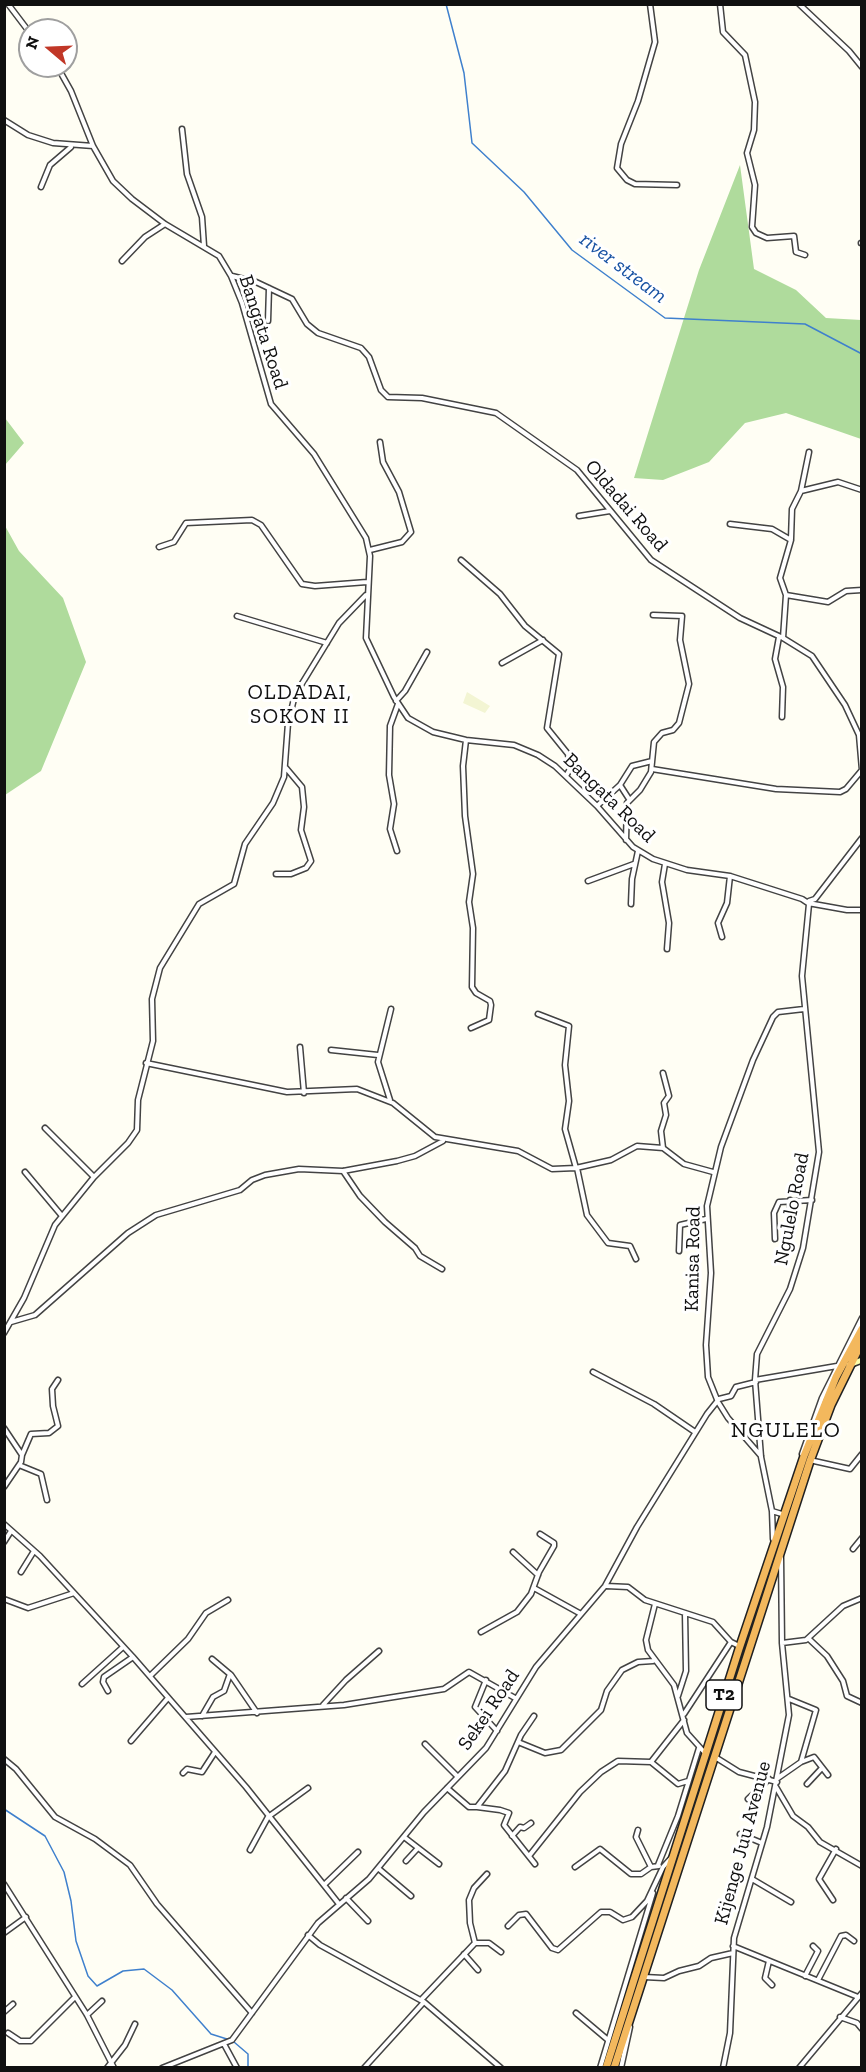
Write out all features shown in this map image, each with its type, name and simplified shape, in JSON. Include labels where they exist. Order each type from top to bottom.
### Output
[{"type":"highway","name":"T2","points":[[606,2067],[673,1856],[702,1750],[748,1624],[795,1481],[842,1366],[861,1329]]},
{"type":"highway","name":"T2","points":[[614,2067],[813,1450],[842,1366],[861,1342]]},
{"type":"highway","points":[[748,1624],[757,1628]]},
{"type":"highway","points":[[739,1648],[748,1654]]},
{"type":"street","points":[[8,4],[19,18]]},
{"type":"street","points":[[650,4],[655,42],[638,101],[621,144],[617,168],[627,180],[635,184],[676,185]]},
{"type":"street","points":[[720,4],[723,32],[745,55],[754,102],[754,130],[747,153],[755,185],[752,227],[756,233],[767,238],[794,236],[796,252],[806,255]]},
{"type":"street","points":[[799,4],[842,44],[861,67]]},
{"type":"street","name":"Bangata Road","points":[[64,78],[93,146],[119,188],[165,224],[219,256],[231,276],[242,303],[271,404],[328,474],[355,517],[370,550],[366,595],[367,642],[397,702],[408,718],[420,726],[466,740],[523,747],[548,760],[597,806],[638,851],[665,864],[729,876],[807,902],[861,910]]},
{"type":"street","points":[[4,120],[28,135],[71,146],[93,146]]},
{"type":"street","points":[[182,129],[188,174],[204,230],[204,246]]},
{"type":"street","points":[[41,187],[50,165],[71,146]]},
{"type":"street","points":[[122,261],[145,237],[165,224]]},
{"type":"street","name":"Oldadai Road","points":[[231,276],[269,288],[292,299],[307,324],[318,333],[353,344],[365,352],[381,390],[388,397],[422,398],[496,413],[577,471],[640,548],[660,567],[740,618],[781,637],[817,662],[858,728],[861,770]]},
{"type":"street","points":[[268,321],[269,288]]},
{"type":"street","points":[[370,550],[402,542],[411,532],[399,492],[383,462],[380,442]]},
{"type":"street","points":[[782,717],[783,687],[775,659],[781,637],[786,595],[780,578],[791,540],[792,509],[801,491],[809,452]]},
{"type":"street","points":[[801,491],[842,482],[861,490]]},
{"type":"street","points":[[579,516],[597,515],[609,510]]},
{"type":"street","points":[[159,547],[174,542],[186,523],[252,520],[261,525],[302,584],[315,586],[367,582]]},
{"type":"street","points":[[730,524],[772,529],[791,540]]},
{"type":"street","points":[[461,560],[500,594],[520,621],[559,654],[547,728],[568,754],[570,769],[566,776]]},
{"type":"street","points":[[786,595],[828,602],[846,591],[861,590]]},
{"type":"street","points":[[4,1333],[24,1298],[50,1234],[94,1177],[128,1143],[137,1130],[138,1102],[153,1041],[152,999],[160,968],[199,904],[234,884],[245,844],[276,799],[286,768],[288,723],[293,701],[349,610],[366,595]]},
{"type":"street","points":[[627,841],[625,812],[629,799],[640,790],[652,768],[654,742],[662,733],[673,730],[679,723],[689,684],[680,640],[682,616],[652,615]]},
{"type":"street","points":[[237,616],[327,644]]},
{"type":"street","points":[[502,663],[543,640]]},
{"type":"street","points":[[397,851],[390,830],[394,801],[389,775],[390,726],[397,702],[428,652]]},
{"type":"street","points":[[466,740],[463,766],[465,816],[473,874],[469,902],[472,928],[472,987],[476,993],[488,1000],[490,1005],[488,1021],[471,1028]]},
{"type":"street","points":[[597,806],[620,785],[632,766],[652,761]]},
{"type":"street","points":[[276,874],[291,874],[306,868],[311,861],[301,830],[304,807],[302,787],[286,768]]},
{"type":"street","points":[[652,768],[776,789],[836,792],[846,789],[861,770]]},
{"type":"street","points":[[620,785],[629,799]]},
{"type":"street","points":[[807,902],[815,899],[861,838]]},
{"type":"street","points":[[631,904],[634,864],[638,851]]},
{"type":"street","points":[[588,881],[634,864]]},
{"type":"street","points":[[665,864],[662,882],[669,923],[667,949]]},
{"type":"street","points":[[722,937],[718,923],[727,903],[729,876]]},
{"type":"street","name":"Ngulelo Road","points":[[774,1548],[772,1511],[762,1457],[755,1381],[757,1354],[795,1276],[812,1200],[820,1139],[802,976],[810,915],[807,902]]},
{"type":"street","points":[[390,1101],[379,1068],[379,1055],[391,1009]]},
{"type":"street","name":"Kanisa Road","points":[[762,1457],[718,1402],[706,1361],[711,1273],[706,1219],[713,1172],[753,1060],[773,1017],[778,1012],[804,1009]]},
{"type":"street","points":[[538,1014],[569,1026],[565,1065],[569,1101],[566,1129],[587,1215],[608,1243],[630,1246],[636,1259]]},
{"type":"street","points":[[300,1047],[304,1093]]},
{"type":"street","points":[[331,1050],[379,1055]]},
{"type":"street","points":[[146,1063],[284,1092],[304,1093],[355,1088],[390,1101],[430,1135],[444,1140],[518,1150],[552,1169],[577,1168],[614,1159],[634,1147],[663,1148],[684,1164],[713,1172]]},
{"type":"street","points":[[663,1073],[669,1096],[664,1103],[666,1115],[661,1131],[663,1148]]},
{"type":"street","points":[[45,1128],[94,1177]]},
{"type":"street","points":[[10,1322],[35,1315],[128,1233],[156,1215],[237,1191],[252,1180],[285,1170],[343,1171],[414,1156],[444,1140]]},
{"type":"street","points":[[343,1171],[360,1196],[385,1222],[420,1256],[442,1269]]},
{"type":"street","points":[[25,1172],[63,1216]]},
{"type":"street","points":[[775,1239],[775,1209],[782,1200],[812,1200]]},
{"type":"street","points":[[790,1200],[791,1230]]},
{"type":"street","points":[[679,1251],[681,1225],[706,1219]]},
{"type":"street","points":[[842,1366],[861,1318]]},
{"type":"street","points":[[842,1366],[861,1360]]},
{"type":"street","name":"Sekei Road","points":[[224,2044],[232,2040],[308,1935],[379,1869],[424,1812],[498,1731],[514,1698],[605,1586],[637,1527],[695,1432],[721,1398],[731,1396],[736,1387],[755,1381],[842,1366]]},
{"type":"street","points":[[593,1372],[654,1404],[695,1432]]},
{"type":"street","points":[[4,1487],[19,1465],[31,1434],[50,1433],[58,1426],[52,1406],[52,1389],[58,1380]]},
{"type":"street","points":[[4,1428],[22,1455]]},
{"type":"street","points":[[814,1461],[850,1468],[861,1454]]},
{"type":"street","points":[[19,1465],[41,1474],[46,1500]]},
{"type":"street","points":[[772,1511],[785,1515]]},
{"type":"street","points":[[4,1524],[34,1551],[150,1676],[339,1904]]},
{"type":"street","points":[[4,1542],[11,1531]]},
{"type":"street","points":[[481,1632],[522,1607],[534,1588],[538,1575],[555,1544],[540,1534]]},
{"type":"street","points":[[853,1549],[861,1538]]},
{"type":"street","points":[[21,1572],[34,1551]]},
{"type":"street","points":[[513,1552],[538,1575]]},
{"type":"street","name":"Kijenge Juu Avenue","points":[[723,2067],[730,2033],[735,1929],[762,1843],[777,1782],[789,1715],[782,1643],[781,1554]]},
{"type":"street","points":[[605,1586],[628,1587],[645,1600],[713,1622],[739,1648]]},
{"type":"street","points":[[534,1588],[581,1614]]},
{"type":"street","points":[[4,1599],[28,1608],[74,1593]]},
{"type":"street","points":[[782,1643],[809,1639],[843,1606],[861,1598]]},
{"type":"street","points":[[150,1676],[188,1639],[206,1613],[228,1600]]},
{"type":"street","points":[[600,2067],[660,1866],[688,1781],[702,1750],[687,1733],[678,1696],[671,1681],[653,1660],[646,1640],[655,1604]]},
{"type":"street","points":[[678,1696],[686,1671],[685,1613]]},
{"type":"street","points":[[809,1639],[823,1652],[840,1676],[847,1696],[861,1703]]},
{"type":"street","points":[[651,1762],[684,1717],[731,1642]]},
{"type":"street","points":[[82,1684],[123,1647]]},
{"type":"street","points":[[323,1706],[341,1684],[379,1651]]},
{"type":"street","points":[[108,1691],[103,1682],[104,1677],[133,1657]]},
{"type":"street","points":[[212,1659],[230,1674],[257,1713]]},
{"type":"street","points":[[518,1742],[544,1752],[561,1750],[597,1714],[607,1691],[622,1670],[638,1662],[653,1660]]},
{"type":"street","points":[[186,1717],[344,1705],[444,1689],[469,1672],[514,1698]]},
{"type":"street","points":[[202,1717],[213,1697],[224,1691],[230,1674]]},
{"type":"street","points":[[486,1680],[475,1707],[498,1731]]},
{"type":"street","points":[[131,1741],[168,1698]]},
{"type":"street","points":[[789,1699],[816,1710],[801,1762]]},
{"type":"street","points":[[477,1808],[505,1771],[518,1742],[534,1716]]},
{"type":"street","points":[[425,1744],[458,1777]]},
{"type":"street","points":[[183,1773],[187,1769],[202,1772],[215,1752]]},
{"type":"street","points":[[715,1757],[739,1772],[777,1782],[793,1816],[808,1827],[820,1842],[836,1849],[860,1865],[861,1860]]},
{"type":"street","points":[[777,1782],[801,1762],[815,1757],[820,1769],[828,1775]]},
{"type":"street","points":[[4,1759],[16,1768],[55,1817],[95,1839],[130,1865],[157,1904],[252,2013]]},
{"type":"street","points":[[529,1856],[580,1792],[609,1766],[625,1760],[651,1762],[678,1784],[688,1781]]},
{"type":"street","points":[[807,1784],[820,1769]]},
{"type":"street","points":[[748,1799],[770,1779]]},
{"type":"street","points":[[250,1850],[268,1817],[308,1788]]},
{"type":"street","points":[[447,1788],[469,1807],[508,1813],[504,1825],[535,1864]]},
{"type":"street","points":[[512,1836],[520,1827],[524,1829],[531,1823]]},
{"type":"street","points":[[638,1830],[636,1837],[651,1867]]},
{"type":"street","points":[[740,1834],[762,1843]]},
{"type":"street","points":[[404,1837],[439,1864]]},
{"type":"street","points":[[406,1861],[418,1848]]},
{"type":"street","points":[[833,1900],[819,1876],[836,1849]]},
{"type":"street","points":[[575,1867],[600,1850],[632,1874],[641,1874],[651,1867],[660,1866],[673,1856]]},
{"type":"street","points":[[324,1885],[358,1852]]},
{"type":"street","points":[[379,1869],[411,1896]]},
{"type":"street","points":[[475,1943],[470,1923],[469,1900],[472,1892],[487,1874]]},
{"type":"street","points":[[752,1879],[791,1902]]},
{"type":"street","points":[[508,1926],[519,1915],[526,1914],[552,1948],[558,1950],[602,1912],[610,1912],[623,1920],[629,1919],[647,1901],[657,1881]]},
{"type":"street","points":[[4,1884],[87,2015],[113,2065]]},
{"type":"street","points":[[346,1898],[368,1921]]},
{"type":"street","points":[[4,1933],[26,1917]]},
{"type":"street","points":[[308,1935],[320,1945],[422,2001],[499,2067]]},
{"type":"street","points":[[818,1980],[841,1936],[846,1935],[854,1941]]},
{"type":"street","points":[[364,2067],[475,1943],[489,1943],[501,1952]]},
{"type":"street","points":[[733,1946],[805,1976],[860,1995],[799,2067]]},
{"type":"street","points":[[805,1976],[818,1951],[813,1946]]},
{"type":"street","points":[[644,1977],[664,1978],[699,1966],[711,1958],[733,1953]]},
{"type":"street","points":[[464,1954],[478,1970]]},
{"type":"street","points":[[770,1961],[765,1978],[772,1985]]},
{"type":"street","points":[[8,2033],[20,2041],[31,2041],[75,1997]]},
{"type":"street","points":[[87,2015],[102,2001]]},
{"type":"street","points":[[4,2012],[13,2004]]},
{"type":"street","points":[[621,2067],[633,2012]]},
{"type":"street","points":[[576,2013],[609,2040]]},
{"type":"street","points":[[840,2017],[857,2023],[861,2029]]},
{"type":"street","points":[[107,2067],[113,2065],[135,2024]]},
{"type":"street","points":[[162,2067],[224,2044],[237,2067]]},
{"type":"green space","points":[[740,165],[754,269],[796,290],[826,318],[861,320],[861,439],[786,413],[745,423],[709,462],[663,480],[634,478],[699,270]]},
{"type":"green space","points":[[5,418],[24,443],[5,465]]},
{"type":"green space","points":[[4,524],[19,551],[63,598],[86,662],[41,771],[5,795]]},
{"type":"green space","points":[[467,692],[490,706],[485,713],[463,703]]},
{"type":"waterway","name":"river stream","points":[[446,4],[464,73],[472,143],[524,192],[572,250],[665,318],[805,324],[862,354]]},
{"type":"waterway","points":[[4,1809],[45,1836],[64,1872],[71,1901],[76,1941],[88,1976],[97,1986],[123,1971],[144,1969],[172,1990],[211,2034],[230,2040]]},
{"type":"waterway","points":[[234,2042],[248,2054],[248,2068]]},
{"type":"district","name":"OLDADAI, SOKON II","points":[[300,705]]},
{"type":"district","name":"NGULELO","points":[[786,1431]]}]
